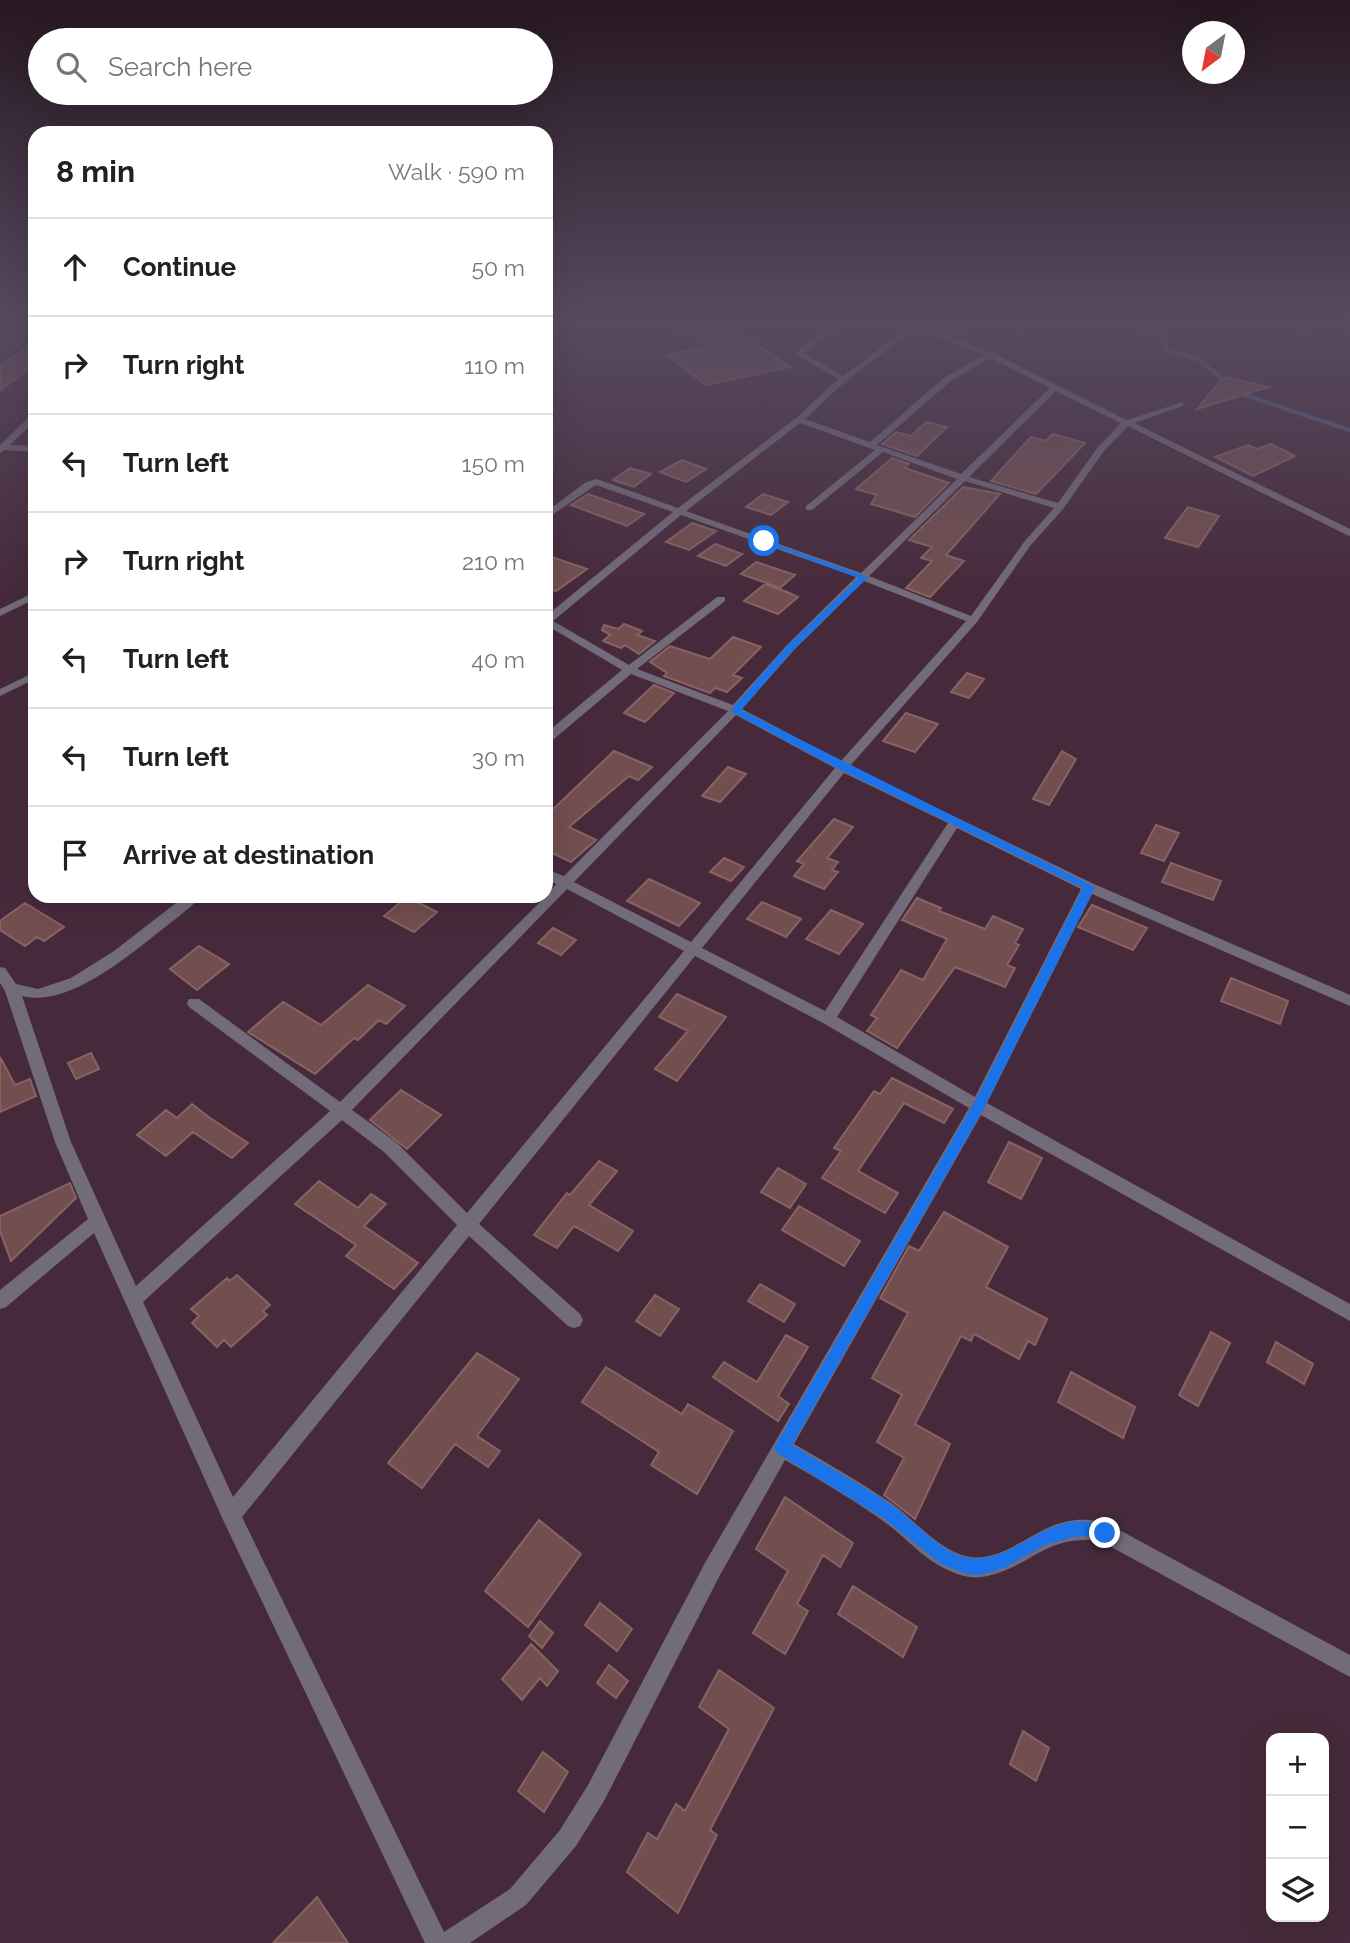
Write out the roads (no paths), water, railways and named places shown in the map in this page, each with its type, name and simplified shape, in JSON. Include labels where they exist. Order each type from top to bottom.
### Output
[{"type":"street","points":[[553,615],[680,511],[808,412]]},
{"type":"street","points":[[809,508],[915,412]]},
{"type":"street","points":[[553,896],[735,710],[790,648],[1029,412]]},
{"type":"street","points":[[1103,412],[1350,533]]},
{"type":"street","points":[[231,1514],[842,767],[973,620],[1027,544],[1060,507],[1101,449],[1126,423],[1158,412]]},
{"type":"street","points":[[799,420],[961,477],[1060,507]]},
{"type":"street","points":[[1,449],[28,423]]},
{"type":"street","points":[[1,449],[28,449]]},
{"type":"street","points":[[553,511],[594,482],[864,577],[973,620]]},
{"type":"street","points":[[0,613],[28,599]]},
{"type":"street","points":[[553,734],[721,599]]},
{"type":"street","points":[[553,625],[630,670],[735,710],[842,767],[1089,887],[1350,1000]]},
{"type":"street","points":[[0,693],[28,679]]},
{"type":"street","points":[[828,1019],[956,822]]},
{"type":"street","points":[[553,876],[828,1019],[978,1106],[1350,1313]]},
{"type":"street","points":[[449,1943],[518,1897],[568,1838],[596,1793],[713,1568],[978,1106],[1089,887]]},
{"type":"street","points":[[12,989],[38,994],[64,988],[95,970],[185,903]]},
{"type":"street","points":[[134,1299],[341,1111],[546,903]]},
{"type":"street","points":[[0,972],[12,989],[63,1142],[97,1221],[231,1514],[436,1943]]},
{"type":"street","points":[[194,1003],[390,1147],[468,1225],[574,1320]]},
{"type":"street","points":[[0,1301],[97,1221]]},
{"type":"street","points":[[782,1448],[888,1513],[956,1562],[981,1567],[1006,1559],[1042,1538],[1088,1528],[1105,1533],[1350,1667]]},
{"type":"waterway","points":[[1295,412],[1350,430]]}]
